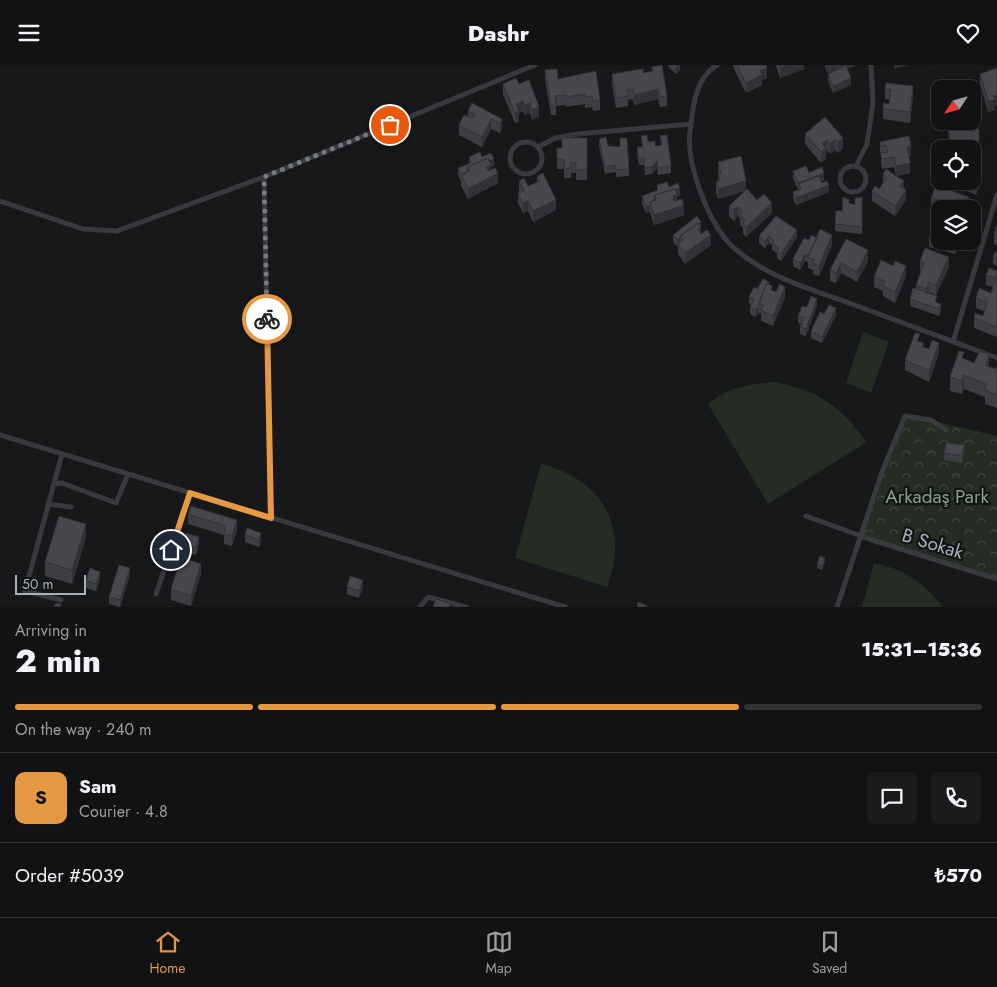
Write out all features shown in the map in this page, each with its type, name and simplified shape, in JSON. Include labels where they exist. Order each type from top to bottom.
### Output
[{"type":"lane","points":[[0,201],[83,229],[118,231],[264,177],[535,65]]},
{"type":"lane","points":[[716,65],[708,71],[694,100],[689,140],[695,176],[703,199],[732,246],[771,274],[997,358]]},
{"type":"lane","points":[[856,166],[867,144],[873,103],[872,65]]},
{"type":"lane","points":[[538,147],[555,138],[578,133],[691,124]]},
{"type":"lane","points":[[529,142],[538,147],[542,157],[538,168],[527,173],[515,169],[510,157],[516,146],[529,142]]},
{"type":"lane","points":[[856,166],[866,174],[866,183],[863,189],[857,192],[849,192],[842,187],[839,178],[844,168],[856,166]]},
{"type":"lane","points":[[264,177],[271,518]]},
{"type":"lane","points":[[953,342],[997,195]]},
{"type":"lane","points":[[838,607],[882,472],[905,416],[931,420],[946,430]]},
{"type":"lane","points":[[0,435],[565,607]]},
{"type":"lane","points":[[61,600],[25,591],[62,454]]},
{"type":"lane","points":[[54,484],[62,483],[116,503],[128,474]]},
{"type":"lane","points":[[156,594],[190,493]]},
{"type":"lane","points":[[48,504],[71,507]]},
{"type":"lane","name":"B Sokak","points":[[806,516],[861,537],[997,579]]},
{"type":"lane","points":[[420,607],[428,597],[466,607]]},
{"type":"green space","points":[[863,332],[889,342],[871,393],[846,383]]},
{"type":"green space","points":[[774,382],[803,389],[827,401],[848,419],[867,442],[768,504],[708,404],[731,390],[755,384]]},
{"type":"green space","name":"Arkadaş Park","points":[[905,416],[913,416],[997,436],[997,579],[861,537],[882,472]]},
{"type":"green space","points":[[541,464],[562,471],[580,481],[595,494],[606,509],[612,526],[615,545],[613,565],[607,587],[515,558]]},
{"type":"green space","points":[[874,563],[895,569],[913,578],[929,591],[943,607],[862,607]]},
{"type":"building","points":[[662,65],[667,96],[660,97],[658,89],[634,95],[633,89],[627,90],[628,96],[616,98],[612,74],[643,69],[643,73],[653,71],[652,67]]},
{"type":"building","points":[[737,65],[766,65],[767,68],[760,71],[762,75],[746,83]]},
{"type":"building","points":[[846,66],[851,78],[833,86],[828,74]]},
{"type":"building","points":[[997,68],[997,95],[993,96],[995,100],[988,101],[980,74]]},
{"type":"building","points":[[557,69],[558,79],[596,71],[600,100],[593,101],[592,96],[585,97],[585,94],[566,97],[566,95],[555,96],[556,104],[551,105],[545,70]]},
{"type":"building","points":[[516,78],[519,84],[529,80],[539,107],[532,110],[530,103],[524,105],[523,101],[516,104],[519,111],[515,113],[503,84]]},
{"type":"building","points":[[886,83],[913,86],[910,112],[883,109],[884,103],[889,104],[891,90],[885,89]]},
{"type":"building","points":[[472,103],[502,119],[500,123],[491,119],[482,137],[459,125],[464,115],[472,118],[474,114],[468,111]]},
{"type":"building","points":[[825,117],[843,138],[838,142],[835,140],[830,144],[827,140],[822,144],[826,148],[821,152],[805,134]]},
{"type":"building","points":[[949,130],[979,130],[979,140],[949,140]]},
{"type":"building","points":[[647,135],[648,142],[655,141],[655,146],[662,145],[660,136],[667,135],[671,166],[658,168],[657,161],[652,167],[645,168],[644,158],[639,158],[637,147],[643,147],[641,136]]},
{"type":"building","points":[[909,136],[911,146],[907,147],[910,163],[896,166],[894,157],[882,159],[881,153],[888,152],[886,145],[881,146],[880,142]]},
{"type":"building","points":[[606,137],[608,146],[620,147],[620,138],[627,138],[629,169],[616,170],[616,165],[605,167],[599,139]]},
{"type":"building","points":[[562,138],[587,138],[587,170],[576,170],[576,163],[571,163],[571,168],[564,168],[564,159],[557,159],[557,148],[562,148]]},
{"type":"building","points":[[480,152],[482,157],[491,153],[494,159],[489,161],[488,158],[468,167],[468,171],[461,174],[458,168],[471,163],[469,157]]},
{"type":"building","points":[[741,156],[746,181],[718,189],[716,182],[720,181],[718,175],[721,174],[718,162]]},
{"type":"building","points":[[488,158],[491,165],[486,167],[488,171],[495,168],[498,173],[468,189],[461,176],[470,171],[468,167]]},
{"type":"building","points":[[806,166],[809,173],[822,167],[824,173],[798,183],[793,171]]},
{"type":"building","points":[[886,169],[904,181],[900,186],[906,190],[895,206],[872,191],[875,186],[879,189],[887,178],[883,174]]},
{"type":"building","points":[[543,173],[556,200],[533,211],[528,201],[523,203],[518,193],[524,191],[519,181],[524,178],[528,186],[540,181],[537,176]]},
{"type":"building","points":[[819,176],[822,183],[827,181],[829,185],[796,198],[793,192],[801,189],[799,184]]},
{"type":"building","points":[[667,182],[669,187],[678,183],[680,188],[655,195],[655,200],[646,206],[642,196],[658,190],[657,185]]},
{"type":"building","points":[[675,189],[677,195],[673,196],[674,201],[682,199],[684,205],[654,215],[650,202],[656,200],[655,195]]},
{"type":"building","points":[[747,189],[757,200],[764,194],[772,203],[746,227],[743,223],[745,220],[740,215],[743,212],[738,206],[734,210],[729,206]]},
{"type":"building","points":[[934,190],[950,190],[969,197],[968,200],[937,200],[931,198]]},
{"type":"building","points":[[843,197],[849,200],[849,203],[855,205],[855,198],[862,197],[862,227],[835,224],[836,211],[842,211]]},
{"type":"building","points":[[697,216],[701,222],[680,236],[678,240],[673,235]]},
{"type":"building","points":[[776,216],[797,230],[781,254],[777,251],[779,248],[772,243],[774,240],[769,236],[765,241],[759,236]]},
{"type":"building","points":[[698,223],[701,227],[698,229],[701,234],[707,230],[711,235],[685,253],[678,244],[683,240],[680,236]]},
{"type":"building","points":[[820,229],[832,235],[819,266],[813,263],[815,260],[808,257]]},
{"type":"building","points":[[811,235],[817,238],[808,256],[805,254],[800,263],[793,259],[804,238],[809,240]]},
{"type":"building","points":[[846,239],[868,250],[857,272],[841,263],[836,273],[830,270]]},
{"type":"building","points":[[925,248],[949,257],[936,285],[929,282],[927,289],[916,285],[924,263],[920,261]]},
{"type":"building","points":[[995,252],[997,253],[997,259],[993,257]]},
{"type":"building","points":[[881,260],[893,266],[895,261],[906,266],[895,292],[883,286],[885,281],[874,277]]},
{"type":"building","points":[[989,268],[997,271],[997,327],[974,318],[975,313],[983,316],[987,302],[976,298],[979,288],[991,293],[996,278],[986,275]]},
{"type":"building","points":[[763,279],[769,282],[759,306],[755,310],[750,307],[754,299],[749,297],[754,287],[757,289]]},
{"type":"building","points":[[767,283],[772,286],[771,290],[776,292],[780,284],[785,287],[773,316],[761,310],[763,305],[759,303]]},
{"type":"building","points":[[913,288],[937,296],[935,302],[941,304],[939,309],[910,299]]},
{"type":"building","points":[[811,296],[817,299],[806,329],[800,327],[804,318],[798,316],[802,306],[807,307]]},
{"type":"building","points":[[829,305],[836,308],[822,337],[811,331],[820,312],[824,314]]},
{"type":"building","points":[[915,333],[920,334],[917,341],[924,343],[922,347],[929,349],[932,340],[939,343],[929,371],[905,360]]},
{"type":"building","points":[[959,351],[964,352],[962,358],[974,363],[980,351],[989,354],[986,366],[996,369],[997,367],[997,395],[985,390],[986,384],[964,375],[962,381],[950,377]]},
{"type":"building","points":[[946,443],[965,445],[962,456],[944,453]]},
{"type":"building","points":[[191,506],[237,520],[232,536],[224,534],[226,526],[188,514]]},
{"type":"building","points":[[59,516],[86,524],[72,570],[45,562]]},
{"type":"building","points":[[247,528],[261,533],[259,540],[245,535]]},
{"type":"building","points":[[186,533],[199,537],[196,548],[182,543]]},
{"type":"building","points":[[820,556],[825,558],[822,566],[817,564]]},
{"type":"building","points":[[181,557],[201,564],[191,596],[171,589]]},
{"type":"building","points":[[119,565],[130,568],[120,600],[109,597]]},
{"type":"building","points":[[90,568],[100,572],[96,584],[86,581]]},
{"type":"building","points":[[350,576],[363,580],[359,591],[347,587]]},
{"type":"building","points":[[436,599],[451,604],[449,607],[433,607]]},
{"type":"building","points":[[638,602],[647,606],[647,607],[637,607]]},
{"type":"building","points":[[56,603],[61,604],[60,607],[54,606]]},
{"type":"way so far","points":[[267,319],[264,177],[390,125]]},
{"type":"route","points":[[171,550],[190,493],[271,518],[267,319]]}]
